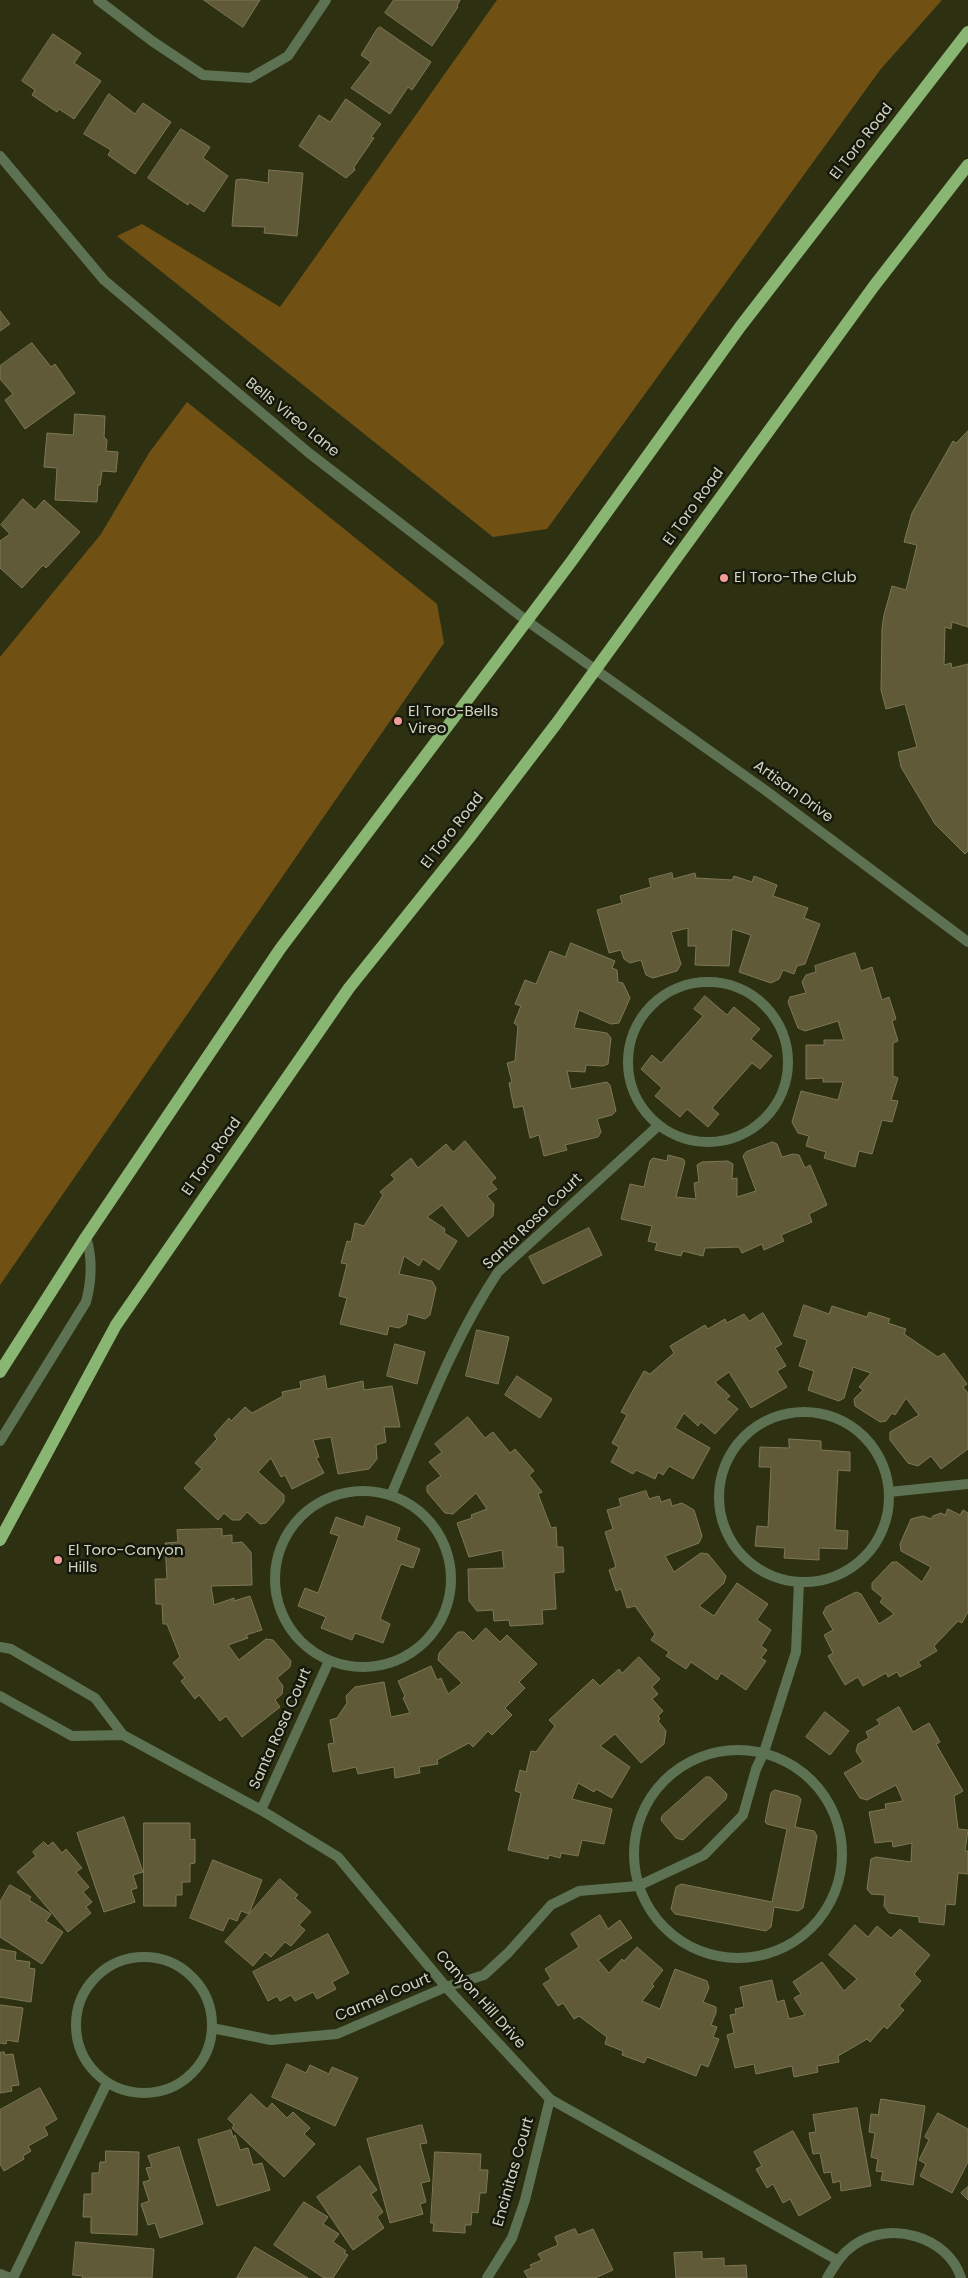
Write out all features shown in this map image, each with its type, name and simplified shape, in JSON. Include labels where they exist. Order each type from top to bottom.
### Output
[{"type":"main road","name":"El Toro Road","points":[[0,1372],[86,1237],[280,949],[527,621],[740,327],[968,32]]},
{"type":"main road","name":"El Toro Road","points":[[0,1540],[116,1325],[349,988],[470,838],[596,671],[874,286],[968,165]]},
{"type":"street","points":[[98,0],[152,41],[203,75],[250,78],[288,56],[326,0]]},
{"type":"street","name":"Bells Vireo Lane","points":[[0,156],[104,280],[309,453],[527,621],[596,671]]},
{"type":"street","name":"Artisan Drive","points":[[596,671],[765,790],[968,942]]},
{"type":"street","points":[[694,982],[721,983],[746,991],[767,1007],[782,1030],[788,1055],[786,1082],[776,1106],[758,1124],[735,1137],[708,1142],[682,1138],[659,1125],[641,1106],[630,1081],[628,1055],[634,1030],[649,1007],[670,991],[694,982]]},
{"type":"street","name":"Santa Rosa Court","points":[[391,1495],[456,1342],[479,1300],[498,1272],[659,1125]]},
{"type":"street","points":[[0,1441],[86,1302],[90,1286],[91,1267],[90,1250],[86,1237]]},
{"type":"street","points":[[792,1413],[820,1413],[846,1423],[868,1441],[883,1465],[889,1492],[886,1521],[874,1547],[854,1567],[828,1579],[799,1582],[772,1577],[748,1562],[730,1541],[719,1515],[719,1487],[726,1460],[743,1437],[766,1420],[792,1413]]},
{"type":"street","points":[[889,1492],[968,1484]]},
{"type":"street","name":"Santa Rosa Court","points":[[362,1491],[391,1495],[416,1508],[436,1529],[448,1554],[452,1582],[446,1610],[432,1635],[411,1654],[385,1665],[356,1668],[329,1661],[303,1645],[284,1621],[275,1592],[276,1562],[286,1534],[306,1511],[332,1496],[362,1491]]},
{"type":"street","points":[[638,1886],[704,1855],[744,1815],[756,1769],[764,1752],[796,1652],[799,1582]]},
{"type":"street","name":"Canyon Hill Drive","points":[[0,1647],[11,1649],[95,1698],[123,1736],[261,1810],[338,1857],[446,1987],[550,2099],[837,2260]]},
{"type":"street","name":"Santa Rosa Court","points":[[261,1810],[329,1661]]},
{"type":"street","name":"Canyon Hill Drive","points":[[0,1696],[72,1736],[123,1736]]},
{"type":"street","points":[[743,1750],[764,1752],[806,1775],[829,1802],[841,1834],[842,1869],[840,1877],[831,1902],[810,1930],[781,1950],[747,1959],[712,1956],[681,1942],[655,1918],[638,1886],[633,1853],[634,1845],[639,1820],[654,1791],[679,1767],[710,1754],[743,1750]]},
{"type":"street","name":"Carmel Court","points":[[212,2028],[271,2040],[337,2034],[446,1987],[484,1974],[508,1953],[551,1905],[579,1891],[638,1886]]},
{"type":"street","points":[[134,1958],[158,1958],[180,1967],[198,1983],[209,2005],[212,2028],[208,2048],[199,2066],[184,2080],[167,2090],[146,2094],[126,2091],[107,2083],[90,2067],[78,2046],[75,2023],[80,2000],[93,1979],[111,1965],[134,1958]]},
{"type":"street","points":[[0,2274],[12,2278],[107,2083]]},
{"type":"street","name":"Encinitas Court","points":[[488,2278],[512,2238],[522,2209],[550,2099]]},
{"type":"street","points":[[828,2278],[837,2260],[855,2244],[877,2234],[901,2233],[924,2238],[945,2252],[962,2278]]},
{"type":"shaded area","points":[[497,0],[942,0],[880,70],[547,529],[493,537],[117,236],[142,224],[280,307]]},
{"type":"shaded area","points":[[187,402],[437,604],[444,643],[0,1285],[0,657],[101,534],[149,453]]},
{"type":"building","points":[[204,0],[260,0],[243,27]]},
{"type":"building","points":[[394,0],[460,0],[458,7],[432,46],[385,13]]},
{"type":"building","points":[[380,27],[431,62],[412,90],[408,87],[390,114],[351,88],[371,62],[361,55]]},
{"type":"building","points":[[53,34],[81,53],[74,63],[101,81],[74,119],[59,109],[57,112],[32,95],[35,90],[22,81]]},
{"type":"building","points":[[109,94],[135,114],[143,103],[171,122],[135,174],[108,155],[111,150],[84,134]]},
{"type":"building","points":[[346,99],[381,124],[371,137],[374,138],[354,167],[355,170],[346,178],[299,146],[319,115],[330,122]]},
{"type":"building","points":[[181,129],[210,147],[203,158],[228,176],[204,212],[189,202],[188,205],[148,178]]},
{"type":"building","points":[[269,170],[303,173],[297,236],[264,233],[265,227],[232,226],[236,180],[242,179],[268,183]]},
{"type":"building","points":[[0,311],[10,324],[0,331]]},
{"type":"building","points":[[32,343],[51,367],[55,364],[75,393],[25,429],[5,400],[13,394],[0,379],[0,366]]},
{"type":"building","points":[[75,414],[105,416],[104,437],[107,440],[106,451],[118,452],[116,472],[102,471],[100,485],[98,485],[97,502],[55,500],[57,468],[44,467],[47,433],[73,435]]},
{"type":"building","points":[[968,431],[968,627],[952,622],[951,629],[945,627],[944,665],[951,663],[952,668],[968,664],[968,851],[965,854],[935,824],[901,767],[898,752],[917,747],[905,704],[886,709],[881,690],[884,615],[892,586],[906,590],[917,545],[904,542],[912,513],[953,441],[956,443]]},
{"type":"building","points":[[23,499],[35,510],[44,500],[80,532],[46,568],[43,565],[22,588],[0,568],[0,541],[10,534],[1,525]]},
{"type":"building","points":[[672,873],[673,879],[695,873],[696,878],[732,880],[734,876],[752,882],[754,876],[777,885],[773,896],[808,908],[804,918],[820,924],[805,964],[797,966],[794,974],[783,970],[779,979],[771,983],[739,972],[751,935],[732,929],[729,966],[695,965],[696,946],[688,946],[688,928],[671,932],[681,964],[677,971],[653,978],[646,975],[641,960],[630,963],[624,959],[621,950],[609,953],[597,910],[622,903],[620,896],[651,887],[649,879]]},
{"type":"building","points":[[571,943],[615,961],[612,968],[617,970],[618,982],[623,983],[630,998],[619,1023],[611,1024],[579,1010],[574,1028],[607,1033],[611,1038],[608,1064],[603,1066],[586,1065],[585,1072],[567,1071],[571,1089],[607,1082],[610,1085],[616,1111],[612,1115],[597,1119],[601,1132],[598,1137],[565,1145],[567,1150],[544,1156],[539,1135],[530,1138],[523,1106],[514,1108],[509,1083],[512,1082],[507,1063],[515,1061],[518,1026],[514,1023],[521,1006],[515,1004],[525,980],[536,984],[550,951],[565,957]]},
{"type":"building","points":[[855,953],[861,971],[872,967],[882,1000],[889,997],[896,1019],[892,1021],[898,1041],[893,1043],[893,1076],[898,1078],[891,1100],[898,1101],[892,1122],[882,1120],[872,1154],[859,1151],[855,1167],[824,1158],[826,1152],[806,1146],[809,1136],[798,1133],[792,1122],[801,1091],[838,1100],[843,1082],[823,1082],[823,1078],[806,1079],[806,1045],[824,1045],[824,1040],[844,1040],[838,1021],[805,1031],[798,1028],[788,1002],[790,997],[806,993],[802,982],[806,975],[816,972],[815,966]]},
{"type":"building","points":[[705,996],[727,1015],[734,1007],[760,1029],[751,1039],[772,1056],[760,1069],[752,1063],[712,1108],[719,1114],[708,1127],[687,1109],[680,1117],[655,1096],[662,1088],[641,1069],[652,1055],[661,1063],[703,1016],[694,1009]]},
{"type":"building","points":[[465,1141],[496,1178],[491,1182],[497,1189],[487,1196],[494,1204],[493,1216],[468,1237],[442,1205],[427,1217],[445,1229],[444,1233],[457,1241],[439,1270],[423,1259],[419,1266],[404,1256],[399,1274],[432,1281],[436,1288],[430,1315],[425,1319],[408,1314],[406,1324],[399,1328],[389,1326],[387,1335],[340,1324],[347,1298],[339,1296],[347,1264],[341,1263],[347,1241],[351,1242],[355,1223],[364,1226],[383,1195],[380,1192],[395,1179],[391,1175],[411,1158],[418,1168],[446,1144],[453,1152]]},
{"type":"building","points":[[773,1142],[777,1144],[782,1157],[793,1154],[799,1155],[805,1168],[810,1165],[827,1205],[809,1214],[812,1222],[781,1235],[784,1241],[764,1250],[762,1244],[742,1253],[739,1247],[705,1248],[703,1256],[683,1251],[681,1256],[655,1250],[657,1243],[648,1241],[652,1226],[621,1219],[630,1184],[644,1187],[650,1161],[653,1158],[667,1161],[668,1155],[683,1159],[685,1162],[676,1197],[696,1199],[694,1183],[699,1182],[697,1165],[702,1162],[728,1161],[733,1164],[732,1179],[737,1178],[737,1197],[756,1191],[743,1156],[746,1152]]},
{"type":"building","points":[[589,1228],[602,1255],[543,1284],[529,1257]]},
{"type":"building","points":[[804,1305],[829,1314],[832,1306],[867,1317],[869,1312],[890,1319],[888,1323],[906,1329],[904,1334],[938,1357],[944,1353],[967,1384],[963,1387],[968,1393],[968,1449],[941,1469],[931,1456],[918,1466],[908,1463],[890,1440],[890,1432],[919,1415],[906,1398],[895,1415],[892,1413],[886,1421],[880,1422],[855,1406],[854,1399],[863,1390],[859,1387],[871,1373],[853,1367],[844,1398],[839,1401],[808,1390],[814,1371],[799,1366],[807,1340],[794,1336]]},
{"type":"building","points":[[763,1313],[782,1344],[775,1348],[786,1366],[777,1371],[787,1387],[751,1408],[729,1372],[715,1382],[730,1396],[726,1399],[738,1409],[715,1434],[701,1422],[698,1426],[684,1413],[675,1428],[710,1448],[693,1479],[669,1466],[663,1475],[658,1472],[655,1479],[636,1470],[633,1474],[611,1462],[619,1447],[612,1443],[627,1415],[621,1412],[644,1371],[650,1374],[674,1353],[670,1346],[705,1325],[708,1329],[725,1319],[727,1323],[744,1314],[749,1321]]},
{"type":"building","points":[[477,1330],[509,1337],[498,1384],[466,1376]]},
{"type":"building","points":[[395,1344],[425,1352],[417,1384],[387,1376]]},
{"type":"building","points":[[325,1376],[327,1389],[363,1381],[364,1390],[392,1386],[400,1427],[384,1427],[386,1442],[376,1445],[377,1459],[369,1469],[338,1474],[331,1437],[313,1440],[319,1457],[316,1458],[324,1473],[292,1489],[285,1475],[281,1477],[271,1458],[258,1472],[284,1495],[284,1502],[266,1523],[260,1524],[247,1512],[240,1520],[232,1520],[224,1513],[218,1520],[184,1488],[202,1469],[195,1463],[217,1439],[214,1435],[229,1418],[231,1421],[245,1407],[252,1413],[283,1396],[282,1392],[301,1388],[300,1382]]},
{"type":"building","points":[[517,1376],[552,1399],[540,1418],[505,1395]]},
{"type":"building","points":[[468,1417],[485,1438],[493,1432],[510,1453],[515,1449],[534,1471],[529,1475],[542,1492],[538,1494],[551,1528],[556,1527],[557,1547],[563,1547],[564,1572],[554,1573],[556,1609],[542,1610],[543,1624],[510,1626],[509,1620],[494,1621],[493,1610],[477,1611],[469,1601],[468,1569],[504,1568],[502,1550],[469,1557],[457,1523],[472,1518],[471,1515],[487,1509],[476,1493],[453,1514],[445,1513],[427,1492],[427,1486],[441,1476],[429,1462],[442,1452],[435,1444]]},
{"type":"building","points":[[789,1439],[821,1441],[821,1450],[850,1452],[850,1471],[838,1470],[835,1530],[848,1531],[847,1549],[819,1548],[819,1560],[784,1558],[785,1548],[755,1546],[757,1526],[768,1527],[771,1467],[759,1467],[760,1447],[789,1448]]},
{"type":"building","points":[[646,1491],[649,1499],[659,1496],[661,1502],[670,1499],[672,1506],[682,1503],[694,1510],[702,1536],[699,1543],[665,1556],[674,1572],[701,1553],[708,1554],[726,1576],[724,1583],[699,1606],[714,1616],[737,1583],[768,1604],[757,1620],[771,1630],[761,1646],[767,1650],[761,1658],[766,1661],[746,1690],[721,1673],[717,1680],[691,1662],[686,1669],[666,1656],[669,1652],[651,1640],[655,1634],[635,1606],[627,1608],[621,1589],[616,1591],[609,1570],[616,1567],[605,1532],[613,1529],[607,1510],[621,1506],[619,1499]]},
{"type":"building","points":[[948,1509],[960,1515],[963,1510],[968,1513],[968,1612],[962,1623],[958,1621],[934,1646],[937,1651],[918,1662],[921,1666],[900,1677],[897,1672],[888,1677],[886,1673],[863,1686],[858,1677],[845,1685],[828,1656],[833,1653],[824,1635],[833,1630],[823,1613],[826,1607],[856,1592],[861,1594],[879,1624],[894,1614],[880,1602],[883,1598],[872,1589],[872,1583],[892,1562],[897,1562],[922,1582],[931,1567],[901,1551],[900,1544],[911,1519],[923,1516],[931,1519],[933,1516],[941,1513],[945,1515]]},
{"type":"building","points":[[367,1516],[400,1528],[396,1540],[420,1549],[413,1568],[401,1564],[380,1619],[390,1624],[383,1643],[355,1633],[352,1640],[321,1628],[326,1617],[298,1606],[305,1588],[318,1593],[339,1536],[330,1533],[336,1517],[363,1527]]},
{"type":"building","points":[[222,1529],[222,1536],[232,1535],[232,1543],[242,1542],[251,1552],[252,1585],[211,1586],[214,1605],[234,1598],[234,1601],[250,1596],[262,1630],[246,1635],[248,1638],[228,1645],[239,1660],[266,1639],[273,1640],[291,1661],[290,1667],[277,1678],[283,1686],[282,1694],[275,1700],[280,1707],[242,1737],[226,1716],[220,1721],[199,1695],[195,1699],[181,1681],[185,1678],[173,1663],[180,1657],[167,1624],[163,1624],[162,1604],[156,1604],[155,1579],[167,1579],[165,1543],[178,1542],[177,1530]]},
{"type":"building","points":[[486,1628],[500,1642],[507,1635],[537,1664],[519,1682],[525,1688],[505,1708],[512,1715],[492,1735],[488,1731],[473,1747],[469,1743],[437,1760],[438,1764],[419,1767],[420,1773],[395,1778],[394,1767],[358,1774],[356,1767],[333,1772],[328,1744],[334,1743],[330,1720],[337,1718],[347,1703],[346,1696],[355,1687],[384,1682],[391,1717],[410,1713],[398,1681],[431,1666],[437,1680],[441,1678],[448,1694],[462,1683],[438,1660],[439,1653],[458,1632],[464,1632],[473,1641]]},
{"type":"building","points":[[639,1657],[660,1679],[652,1687],[658,1694],[652,1699],[663,1711],[658,1716],[660,1719],[658,1721],[666,1731],[664,1744],[641,1763],[615,1734],[600,1746],[630,1767],[612,1798],[596,1789],[594,1792],[578,1783],[572,1799],[612,1809],[604,1844],[582,1840],[578,1856],[561,1853],[560,1858],[549,1855],[548,1859],[508,1850],[521,1793],[515,1791],[520,1770],[526,1772],[531,1751],[536,1752],[555,1726],[549,1720],[593,1679],[600,1686],[619,1669],[622,1673]]},
{"type":"building","points":[[899,1707],[913,1732],[929,1723],[940,1742],[936,1744],[963,1791],[954,1796],[958,1829],[968,1830],[965,1851],[968,1851],[968,1874],[958,1873],[955,1905],[946,1904],[944,1925],[919,1922],[919,1917],[889,1913],[884,1906],[885,1895],[871,1894],[867,1889],[871,1859],[876,1857],[911,1862],[912,1843],[893,1847],[892,1841],[875,1843],[869,1812],[886,1809],[885,1804],[903,1801],[896,1785],[867,1800],[860,1798],[844,1773],[863,1762],[856,1751],[858,1744],[869,1738],[866,1732],[880,1724],[877,1720]]},
{"type":"building","points":[[825,1712],[849,1731],[830,1755],[806,1737]]},
{"type":"building","points":[[706,1777],[710,1777],[727,1794],[726,1799],[683,1840],[676,1838],[661,1820],[662,1816]]},
{"type":"building","points":[[775,1790],[798,1796],[801,1799],[795,1827],[814,1831],[817,1836],[803,1908],[798,1911],[774,1907],[771,1927],[766,1931],[675,1914],[671,1909],[676,1887],[681,1884],[772,1902],[787,1829],[765,1822],[771,1793]]},
{"type":"building","points":[[124,1817],[143,1872],[133,1875],[137,1888],[131,1890],[135,1902],[104,1912],[77,1833]]},
{"type":"building","points":[[144,1823],[190,1823],[190,1840],[195,1839],[195,1863],[190,1864],[190,1882],[182,1882],[182,1895],[176,1895],[176,1906],[144,1906]]},
{"type":"building","points":[[44,1842],[48,1846],[53,1842],[62,1853],[66,1849],[82,1868],[76,1872],[89,1887],[83,1892],[92,1902],[86,1907],[91,1913],[68,1932],[17,1872],[36,1856],[33,1852]]},
{"type":"building","points":[[213,1860],[262,1880],[249,1914],[241,1911],[237,1921],[229,1918],[223,1931],[190,1918]]},
{"type":"building","points":[[280,1879],[298,1895],[295,1898],[311,1912],[299,1925],[305,1930],[291,1946],[285,1942],[271,1957],[265,1952],[253,1966],[225,1942]]},
{"type":"building","points":[[10,1885],[31,1897],[29,1900],[51,1914],[46,1921],[63,1932],[42,1964],[0,1937],[0,1902]]},
{"type":"building","points":[[600,1915],[608,1929],[620,1920],[632,1938],[598,1960],[609,1973],[637,1947],[663,1970],[652,1984],[654,1986],[642,2001],[660,2009],[675,1969],[707,1981],[709,1988],[703,2002],[716,2007],[716,2013],[711,2025],[717,2027],[713,2037],[719,2039],[708,2067],[701,2064],[696,2076],[647,2057],[644,2063],[622,2055],[623,2051],[605,2044],[607,2037],[579,2016],[574,2019],[563,2003],[558,2006],[543,1984],[551,1979],[545,1969],[579,1947],[571,1934]]},
{"type":"building","points":[[855,1925],[868,1937],[877,1926],[891,1938],[900,1929],[930,1955],[914,1974],[921,1981],[899,2006],[904,2010],[887,2029],[884,2026],[870,2042],[867,2039],[838,2056],[839,2062],[817,2066],[818,2072],[794,2077],[792,2066],[756,2074],[754,2064],[735,2068],[727,2035],[734,2033],[730,2015],[736,2014],[735,2009],[744,2007],[740,1987],[772,1980],[777,2002],[784,2000],[789,2019],[805,2015],[794,1998],[801,1994],[793,1982],[822,1962],[844,1991],[857,1979],[829,1955]]},
{"type":"building","points":[[328,1934],[349,1973],[332,1982],[336,1989],[317,1999],[313,1992],[295,2001],[291,1995],[280,2001],[277,1996],[268,2001],[253,1972]]},
{"type":"building","points":[[0,1949],[16,1952],[15,1960],[30,1962],[29,1968],[35,1969],[31,2002],[0,1997]]},
{"type":"building","points":[[0,2005],[23,2008],[18,2042],[7,2040],[6,2044],[0,2043]]},
{"type":"building","points":[[4,2052],[5,2055],[13,2054],[19,2085],[11,2086],[12,2091],[0,2093],[0,2053]]},
{"type":"building","points":[[287,2064],[306,2073],[310,2065],[329,2074],[332,2067],[358,2078],[335,2126],[272,2097]]},
{"type":"building","points":[[40,2088],[57,2119],[44,2127],[48,2135],[28,2146],[31,2151],[23,2156],[24,2159],[4,2171],[0,2164],[0,2110]]},
{"type":"building","points":[[251,2094],[267,2109],[272,2103],[287,2118],[293,2112],[310,2128],[304,2134],[315,2144],[284,2177],[232,2128],[234,2125],[228,2119]]},
{"type":"building","points":[[881,2099],[925,2106],[913,2185],[881,2180],[883,2172],[876,2171],[878,2159],[871,2157],[875,2133],[869,2132],[871,2114],[878,2115]]},
{"type":"building","points":[[857,2108],[871,2186],[841,2191],[840,2181],[833,2183],[831,2172],[824,2173],[820,2153],[813,2154],[809,2133],[816,2132],[813,2115]]},
{"type":"building","points":[[938,2113],[968,2129],[968,2162],[952,2193],[920,2176],[926,2164],[919,2160],[929,2140],[925,2137]]},
{"type":"building","points":[[422,2125],[427,2143],[420,2144],[430,2181],[421,2183],[426,2202],[420,2204],[423,2214],[390,2223],[367,2139]]},
{"type":"building","points":[[231,2130],[233,2137],[235,2135],[240,2150],[248,2148],[253,2165],[262,2163],[270,2190],[217,2206],[198,2140]]},
{"type":"building","points":[[793,2131],[831,2198],[799,2216],[790,2199],[783,2203],[773,2184],[767,2188],[756,2169],[762,2166],[754,2152]]},
{"type":"building","points":[[179,2147],[203,2224],[160,2238],[155,2223],[148,2225],[141,2204],[149,2201],[143,2182],[150,2180],[146,2168],[152,2167],[148,2156]]},
{"type":"building","points":[[106,2151],[139,2152],[137,2235],[91,2233],[91,2217],[83,2217],[84,2194],[92,2194],[92,2173],[99,2173],[100,2162],[105,2162]]},
{"type":"building","points":[[435,2152],[481,2154],[480,2170],[488,2170],[486,2193],[480,2193],[478,2213],[472,2212],[471,2225],[465,2225],[465,2233],[433,2231],[434,2223],[431,2223]]},
{"type":"building","points":[[360,2166],[377,2190],[371,2194],[383,2212],[377,2217],[384,2228],[353,2250],[317,2197]]},
{"type":"building","points":[[968,2187],[968,2200],[961,2193]]},
{"type":"building","points":[[304,2202],[328,2217],[323,2224],[339,2234],[333,2242],[346,2251],[344,2253],[348,2255],[333,2278],[324,2278],[274,2245]]},
{"type":"building","points":[[575,2229],[578,2235],[593,2229],[613,2270],[595,2278],[528,2278],[524,2271],[532,2268],[530,2265],[542,2260],[538,2254],[558,2245],[555,2237]]},
{"type":"building","points":[[76,2242],[154,2249],[152,2278],[82,2278],[83,2276],[73,2275]]},
{"type":"building","points":[[255,2247],[308,2278],[237,2278]]},
{"type":"building","points":[[702,2252],[702,2259],[724,2258],[724,2266],[746,2265],[747,2278],[676,2278],[674,2253]]},
{"type":"place","name":"El Toro-The Club","points":[[724,578]]},
{"type":"place","name":"El Toro-Bells Vireo","points":[[398,721]]},
{"type":"place","name":"El Toro-Canyon Hills","points":[[58,1560]]}]
